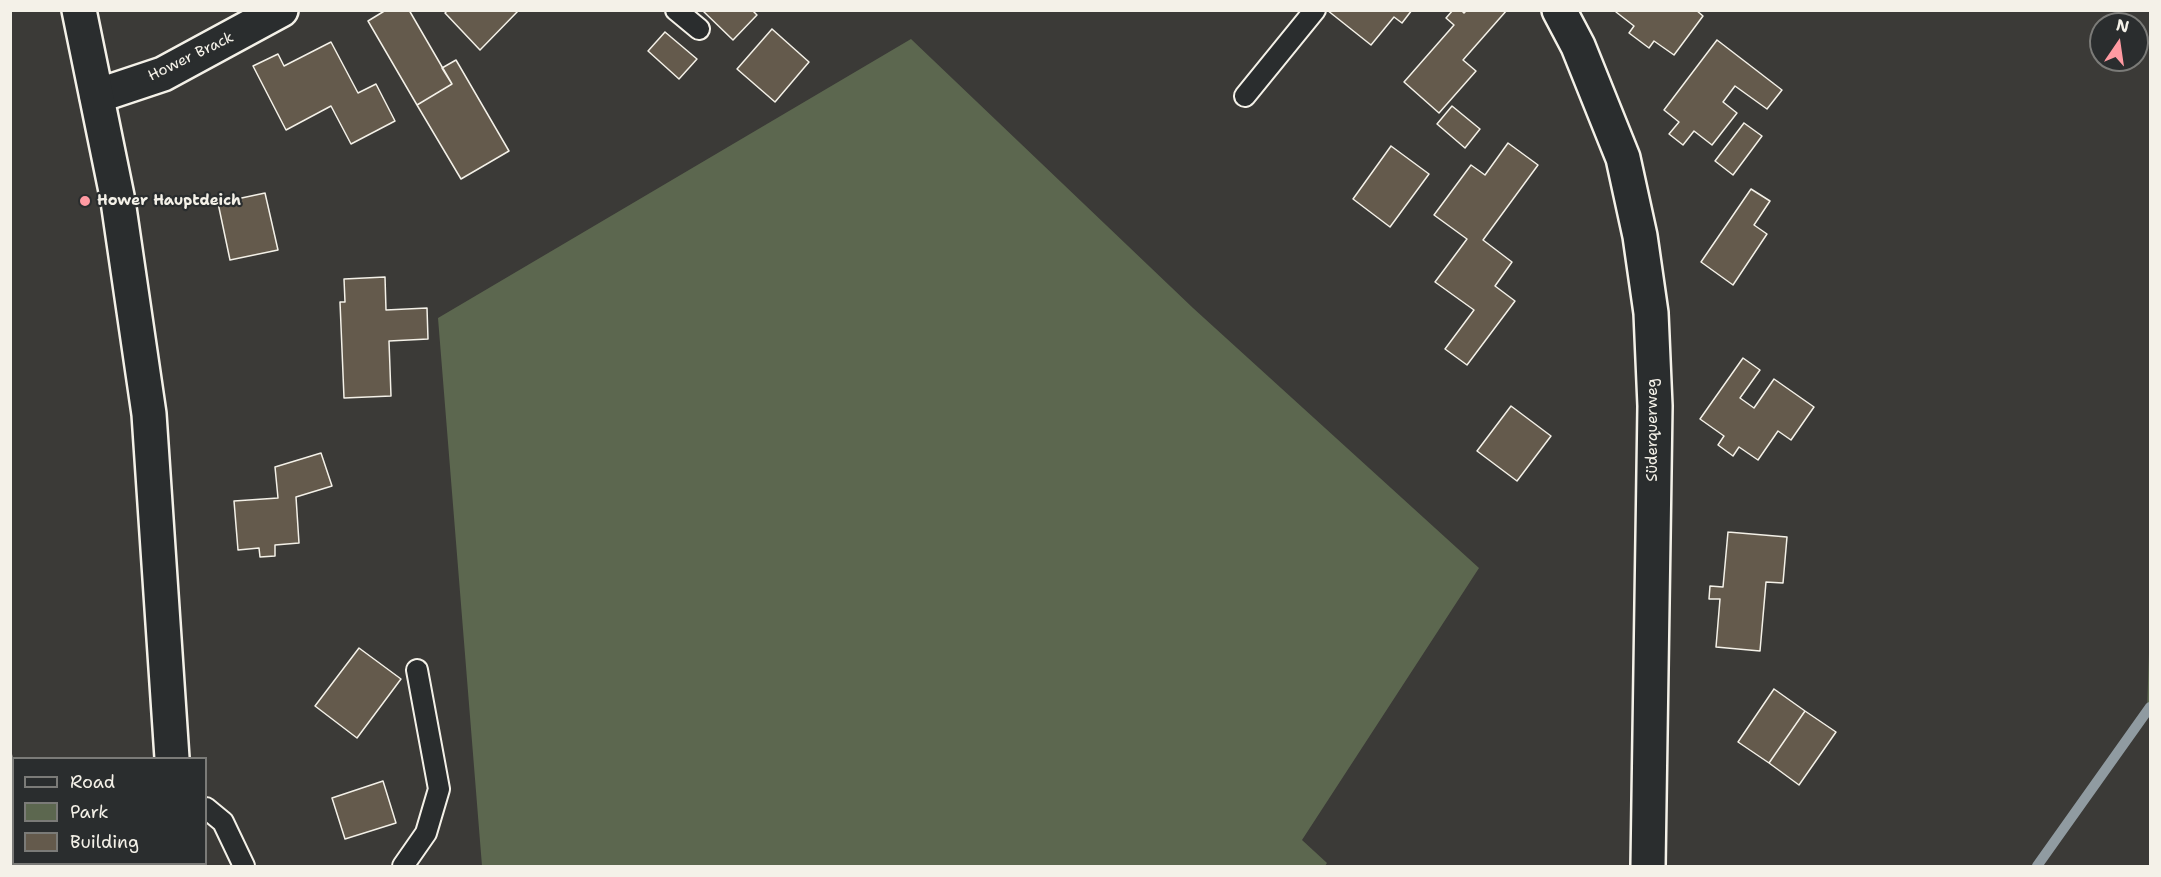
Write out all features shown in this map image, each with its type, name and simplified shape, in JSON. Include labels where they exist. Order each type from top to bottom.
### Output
[{"type":"street","points":[[79,10],[118,201],[149,414],[172,757]]},
{"type":"street","name":"Hower Brack","points":[[97,96],[163,74],[281,10]]},
{"type":"street","name":"Süderquerweg","points":[[1559,10],[1578,46],[1623,158],[1640,236],[1651,313],[1654,406],[1648,867]]},
{"type":"lane","points":[[676,10],[699,29]]},
{"type":"lane","points":[[1245,96],[1315,10]]},
{"type":"lane","points":[[403,867],[426,833],[439,789],[417,670]]},
{"type":"lane","points":[[207,809],[223,822],[244,867]]},
{"type":"path","points":[[10,754],[12,770]]},
{"type":"green space","points":[[911,39],[1193,308],[1479,568],[1302,840],[1327,863],[1325,866],[482,866],[438,318]]},
{"type":"green space","points":[[2150,623],[2150,714],[2147,712]]},
{"type":"building","points":[[386,10],[409,10],[452,84],[417,105],[368,21]]},
{"type":"building","points":[[448,10],[519,10],[480,50],[445,13]]},
{"type":"building","points":[[702,10],[752,10],[757,15],[733,40]]},
{"type":"building","points":[[1327,10],[1412,10],[1402,23],[1394,17],[1371,45]]},
{"type":"building","points":[[1453,10],[1461,10],[1464,13],[1467,10],[1507,10],[1463,60],[1476,71],[1439,113],[1404,82],[1454,25],[1446,18]]},
{"type":"building","points":[[1617,10],[1696,10],[1703,16],[1674,55],[1654,41],[1649,48],[1629,33],[1634,26],[1616,12]]},
{"type":"building","points":[[772,29],[809,62],[775,102],[737,69]]},
{"type":"building","points":[[665,32],[697,59],[679,79],[648,51]]},
{"type":"building","points":[[1717,40],[1782,90],[1767,109],[1735,86],[1723,102],[1737,113],[1712,145],[1694,131],[1683,145],[1669,134],[1679,122],[1664,110]]},
{"type":"building","points":[[331,42],[358,93],[376,84],[395,121],[351,144],[331,106],[286,130],[253,66],[278,54],[284,66]]},
{"type":"building","points":[[456,60],[509,151],[461,179],[417,105],[452,84],[442,68]]},
{"type":"building","points":[[1452,106],[1480,129],[1465,148],[1437,124]]},
{"type":"building","points":[[1744,123],[1762,136],[1733,175],[1715,161]]},
{"type":"building","points":[[1508,143],[1538,165],[1483,240],[1512,262],[1495,286],[1515,301],[1467,365],[1445,349],[1474,310],[1435,282],[1467,239],[1434,215],[1471,165],[1485,175]]},
{"type":"building","points":[[1391,146],[1429,174],[1390,227],[1353,199]]},
{"type":"building","points":[[1751,189],[1770,201],[1754,225],[1767,234],[1733,285],[1701,262]]},
{"type":"building","points":[[265,193],[278,250],[230,260],[218,203]]},
{"type":"building","points":[[385,277],[386,310],[427,308],[428,339],[389,341],[391,396],[344,398],[340,302],[345,302],[344,279]]},
{"type":"building","points":[[1743,358],[1760,370],[1740,398],[1754,408],[1774,379],[1814,407],[1791,440],[1778,431],[1758,460],[1739,447],[1733,456],[1718,445],[1724,436],[1700,419]]},
{"type":"building","points":[[1511,406],[1551,436],[1517,481],[1477,451]]},
{"type":"building","points":[[321,453],[332,486],[296,497],[299,543],[275,545],[275,556],[260,557],[259,548],[238,550],[234,501],[278,498],[275,467]]},
{"type":"building","points":[[1728,532],[1787,537],[1783,583],[1766,582],[1760,651],[1716,647],[1720,599],[1709,599],[1710,586],[1723,587]]},
{"type":"building","points":[[359,648],[401,679],[357,738],[315,706]]},
{"type":"building","points":[[1774,689],[1805,711],[1769,763],[1738,742]]},
{"type":"building","points":[[1805,711],[1836,732],[1799,785],[1769,763]]},
{"type":"building","points":[[383,781],[396,823],[345,839],[332,798]]},
{"type":"waterway","points":[[2037,866],[2150,707]]},
{"type":"place","name":"Hower Hauptdeich","points":[[85,201]]}]
